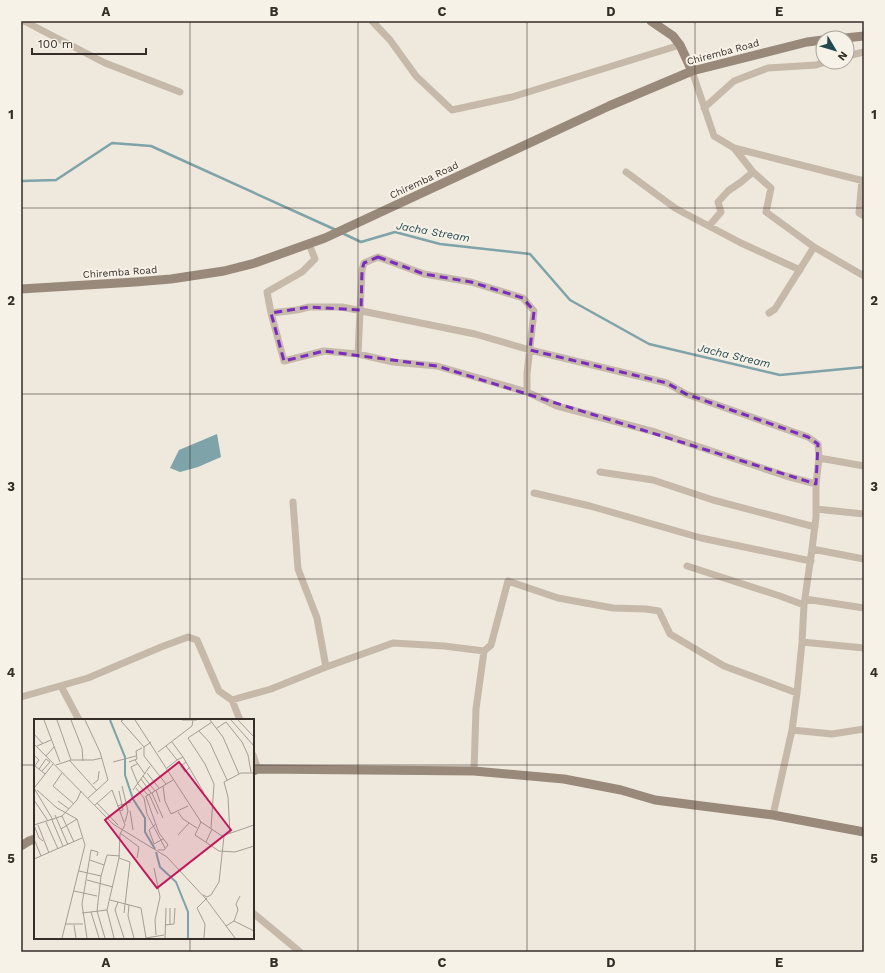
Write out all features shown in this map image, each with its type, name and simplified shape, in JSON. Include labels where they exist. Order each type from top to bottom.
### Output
[{"type":"main road","points":[[651,21],[673,36],[680,45],[692,71]]},
{"type":"main road","name":"Chiremba Road","points":[[21,289],[189,277],[224,271],[255,263],[309,244],[354,225],[609,106],[692,71],[815,41]]},
{"type":"main road","points":[[256,770],[474,771],[564,779],[621,790],[655,800],[774,815],[864,832]]},
{"type":"main road","points":[[21,846],[34,839]]},
{"type":"street","points":[[24,21],[104,63],[180,92]]},
{"type":"street","points":[[372,21],[390,40],[416,76],[452,110],[512,97],[680,45]]},
{"type":"street","points":[[704,108],[734,81],[741,78],[768,68],[815,64]]},
{"type":"street","points":[[692,71],[714,136],[734,148],[863,180],[859,213],[864,216]]},
{"type":"street","points":[[734,148],[753,172],[771,188],[766,212],[814,247],[864,276]]},
{"type":"street","points":[[626,172],[675,208],[741,243],[800,270]]},
{"type":"street","points":[[709,226],[721,212],[718,202],[728,191],[753,172]]},
{"type":"street","points":[[309,244],[315,259],[302,272],[267,292],[284,361],[324,351],[358,354],[392,362],[436,366],[527,392],[557,406],[655,432],[786,476],[816,484]]},
{"type":"street","points":[[770,313],[814,247]]},
{"type":"street","points":[[358,354],[362,270],[364,263],[378,257],[424,274],[471,282],[523,298],[534,311],[527,374],[527,392]]},
{"type":"street","points":[[271,313],[310,307],[342,307],[475,334],[530,350],[667,383],[686,394],[808,437],[818,444],[819,458],[816,484],[815,527],[805,602],[797,693],[792,730],[774,815]]},
{"type":"street","points":[[819,458],[864,466]]},
{"type":"street","points":[[600,472],[653,480],[713,500],[815,527]]},
{"type":"street","points":[[534,493],[590,506],[701,538],[811,561]]},
{"type":"street","points":[[293,502],[298,569],[317,618],[326,667]]},
{"type":"street","points":[[816,509],[864,514]]},
{"type":"street","points":[[812,549],[864,559]]},
{"type":"street","points":[[687,566],[780,596],[805,602],[864,608]]},
{"type":"street","points":[[474,771],[476,709],[484,651],[491,645],[508,581],[558,598],[613,608],[659,611],[670,634],[724,666],[797,693]]},
{"type":"street","points":[[21,698],[88,678],[188,637],[198,640],[219,691],[232,700],[240,719]]},
{"type":"street","points":[[802,642],[864,648]]},
{"type":"street","points":[[232,700],[271,689],[393,643],[444,646],[484,651]]},
{"type":"street","points":[[61,686],[78,719]]},
{"type":"street","points":[[792,730],[832,734],[864,729]]},
{"type":"street","points":[[254,760],[256,770]]},
{"type":"street","points":[[254,914],[300,952]]},
{"type":"highlighted area","points":[[378,257],[424,274],[471,282],[523,298],[534,311],[530,350],[667,383],[686,394],[808,437],[818,444],[816,484],[437,366],[324,351],[284,361],[271,313],[309,307],[361,310],[362,270],[364,263]]},
{"type":"water","points":[[217,434],[221,457],[198,467],[180,472],[170,468],[179,450]]},
{"type":"waterway","name":"Jacha Stream","points":[[21,181],[56,180],[112,143],[151,146],[336,230]]},
{"type":"waterway","name":"Jacha Stream","points":[[342,233],[361,242],[395,232],[440,244],[530,254],[570,300],[649,344],[780,375],[864,367]]}]
